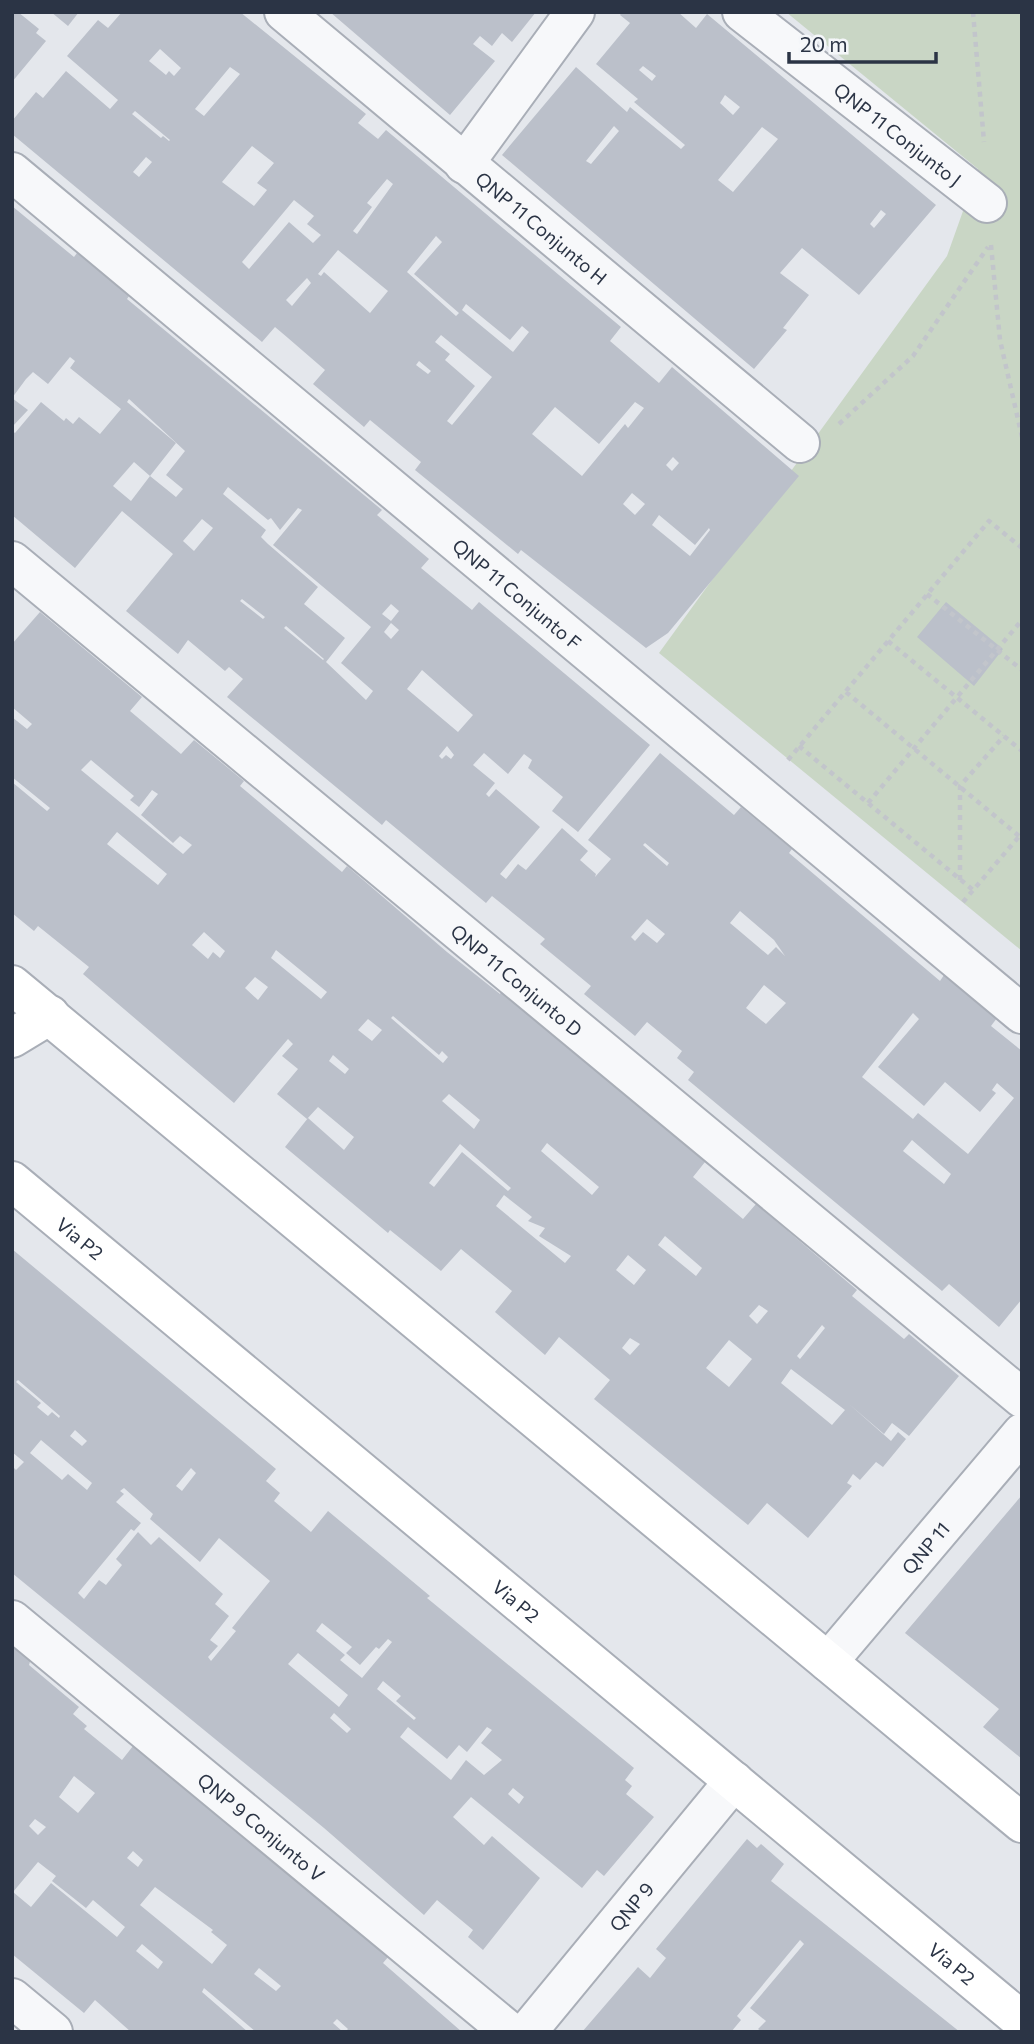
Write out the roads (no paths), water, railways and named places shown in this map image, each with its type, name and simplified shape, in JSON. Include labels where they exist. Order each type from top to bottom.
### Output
[{"type":"main road","points":[[12,985],[1022,1823]]},
{"type":"main road","points":[[12,1038],[50,1015]]},
{"type":"main road","name":"Via P2","points":[[12,1181],[1022,2021]]},
{"type":"street","name":"QNP 11 Conjunto H","points":[[284,12],[800,443]]},
{"type":"street","points":[[464,164],[575,12]]},
{"type":"street","name":"QNP 11 Conjunto J","points":[[742,12],[987,202]]},
{"type":"street","name":"QNP 11 Conjunto F","points":[[12,172],[1022,1014]]},
{"type":"street","name":"QNP 11 Conjunto D","points":[[12,561],[1022,1398]]},
{"type":"street","name":"QNP 11","points":[[828,1662],[1022,1433]]},
{"type":"street","name":"QNP 9 Conjunto V","points":[[12,1620],[510,2032]]},
{"type":"street","name":"QNP 9","points":[[527,2032],[734,1781]]},
{"type":"street","points":[[12,1998],[52,2032]]}]
